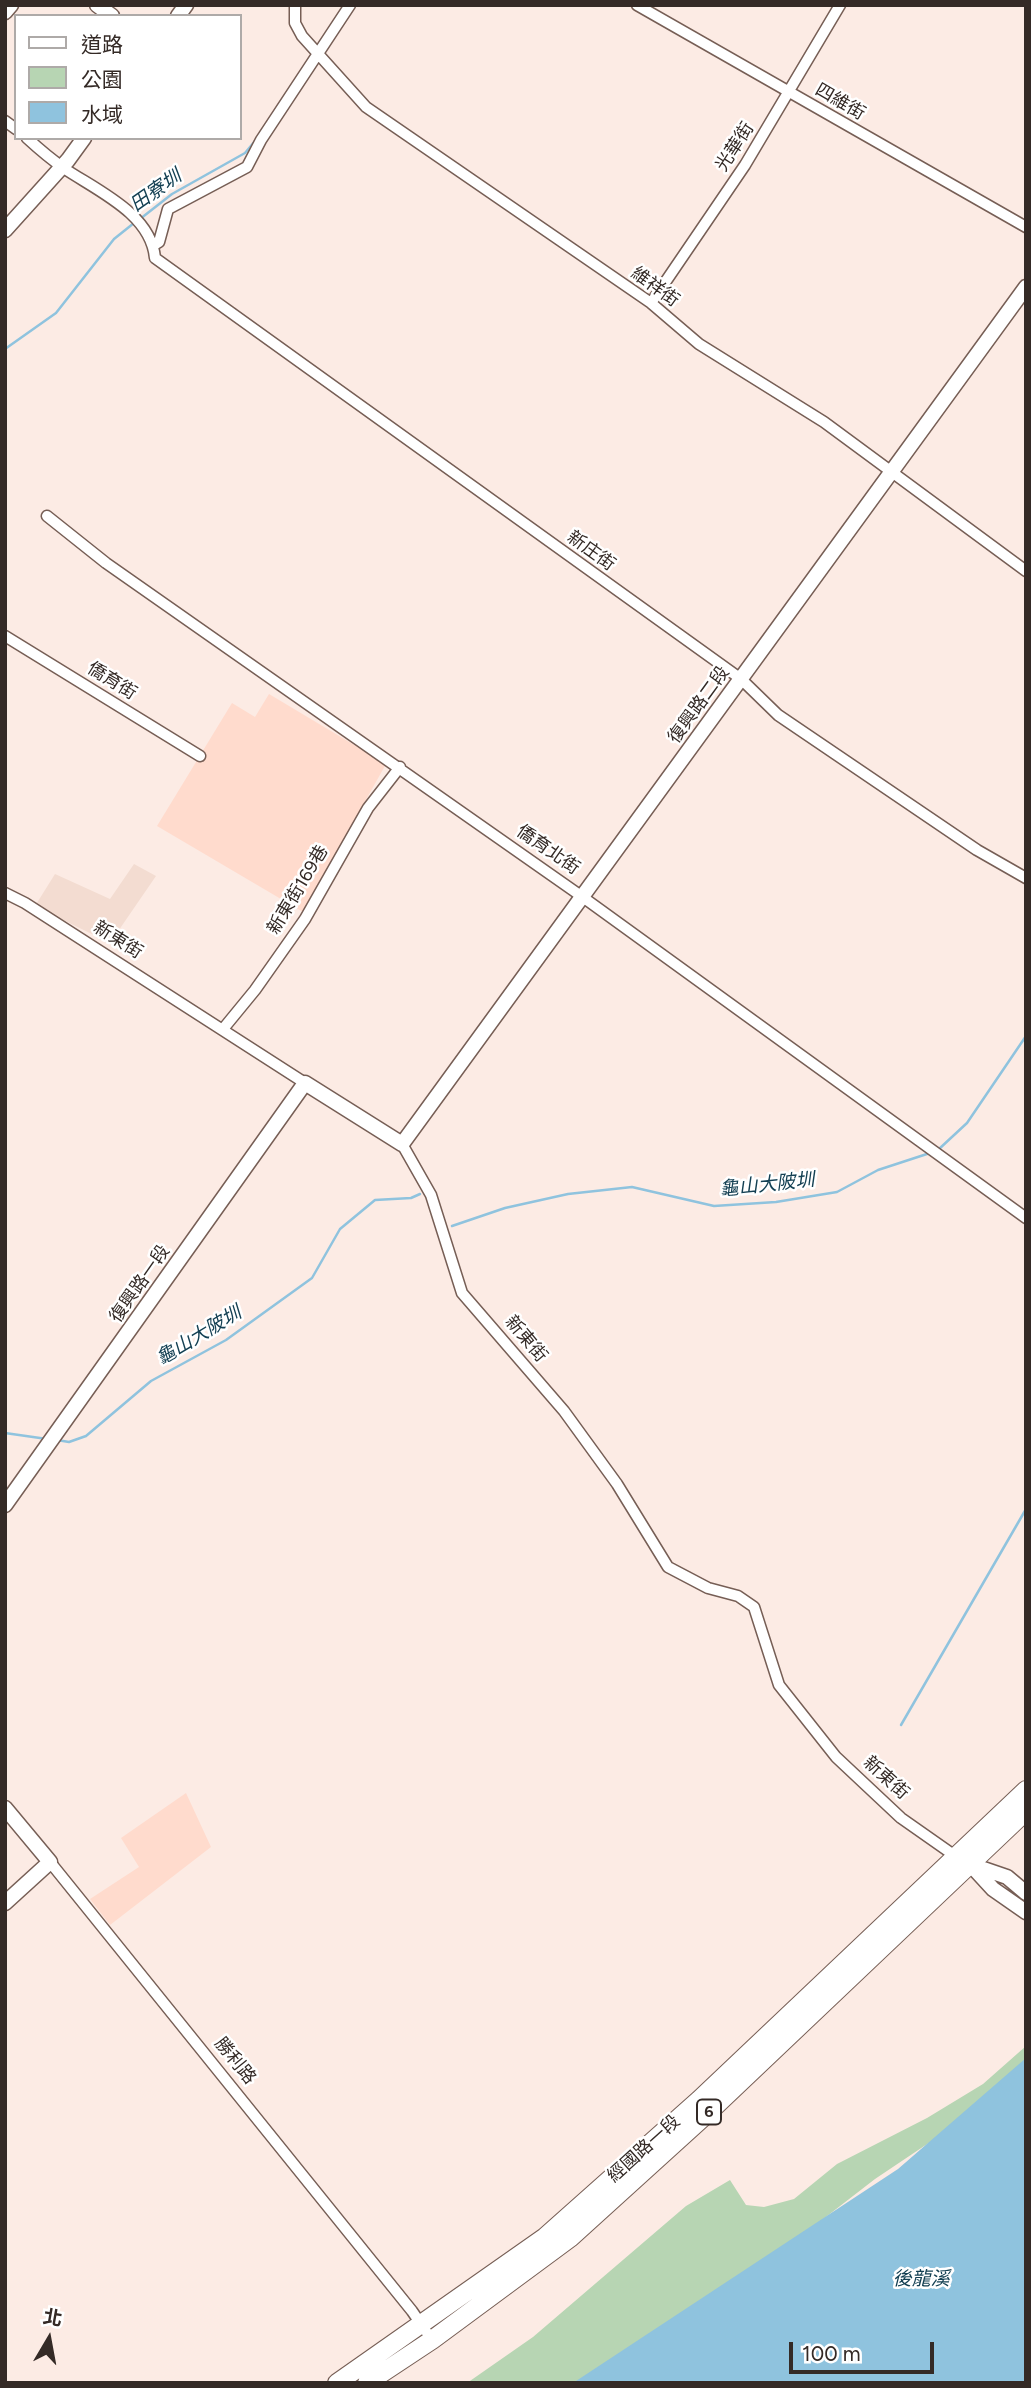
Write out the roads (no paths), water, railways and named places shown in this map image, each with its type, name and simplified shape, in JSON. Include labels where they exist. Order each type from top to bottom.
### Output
[{"type":"main road","name":"6","points":[[963,1860],[1026,1790]]},
{"type":"main road","name":"6","points":[[963,1860],[1026,1811]]},
{"type":"main road","name":"經國路一段","points":[[337,2383],[427,2333],[570,2238],[710,2111],[963,1860]]},
{"type":"main road","name":"經國路一段","points":[[367,2383],[427,2333]]},
{"type":"street","points":[[5,12],[10,5]]},
{"type":"street","name":"維祥街","points":[[295,5],[295,23],[302,36],[366,107],[461,176],[651,303],[699,344],[824,422],[1026,572]]},
{"type":"street","points":[[152,242],[159,242],[168,209],[247,167],[261,141],[350,5]]},
{"type":"street","name":"四維街","points":[[637,5],[1026,227]]},
{"type":"street","name":"光華街","points":[[651,303],[745,165],[840,5]]},
{"type":"street","name":"新庄街","points":[[29,140],[62,167],[125,209],[152,242],[155,258],[741,679],[778,715],[977,850],[1026,878]]},
{"type":"street","points":[[5,230],[82,140]]},
{"type":"street","name":"復興路二段","points":[[402,1144],[584,898],[1026,287]]},
{"type":"street","name":"僑育北街","points":[[47,516],[106,563],[400,767],[1026,1218]]},
{"type":"street","name":"僑育街","points":[[5,636],[200,756]]},
{"type":"street","name":"新東街169巷","points":[[223,1029],[305,919],[368,808],[400,767]]},
{"type":"street","name":"新東街","points":[[5,893],[25,903],[402,1144],[431,1195],[462,1293],[564,1411],[617,1484],[668,1567],[708,1588],[738,1596],[754,1607],[779,1685],[836,1758],[901,1818],[963,1860]]},
{"type":"street","name":"復興路一段","points":[[5,1505],[305,1083]]},
{"type":"street","name":"勝利路","points":[[5,1808],[427,2333]]},
{"type":"street","points":[[963,1860],[1007,1877],[1022,1891]]},
{"type":"street","points":[[963,1860],[1008,1901],[1026,1912]]},
{"type":"street","points":[[5,1903],[50,1862]]},
{"type":"water","name":"後龍溪","points":[[1026,2058],[1026,2383],[573,2383],[898,2169]]},
{"type":"waterway","name":"田寮圳","points":[[140,219],[172,194],[245,153],[255,141]]},
{"type":"waterway","name":"田寮圳","points":[[5,349],[56,313],[114,239],[134,223]]},
{"type":"waterway","name":"龜山大陂圳","points":[[939,1149],[967,1123],[1026,1036]]},
{"type":"waterway","name":"龜山大陂圳","points":[[452,1226],[505,1208],[568,1194],[632,1187],[714,1206],[776,1202],[837,1192],[878,1170],[930,1153]]},
{"type":"waterway","name":"龜山大陂圳","points":[[57,1440],[69,1442],[86,1436],[151,1381],[226,1340],[312,1278],[340,1229],[375,1200],[411,1198],[420,1194]]},
{"type":"waterway","name":"龜山大陂圳","points":[[5,1433],[47,1439]]},
{"type":"waterway","points":[[901,1725],[1026,1509]]}]
